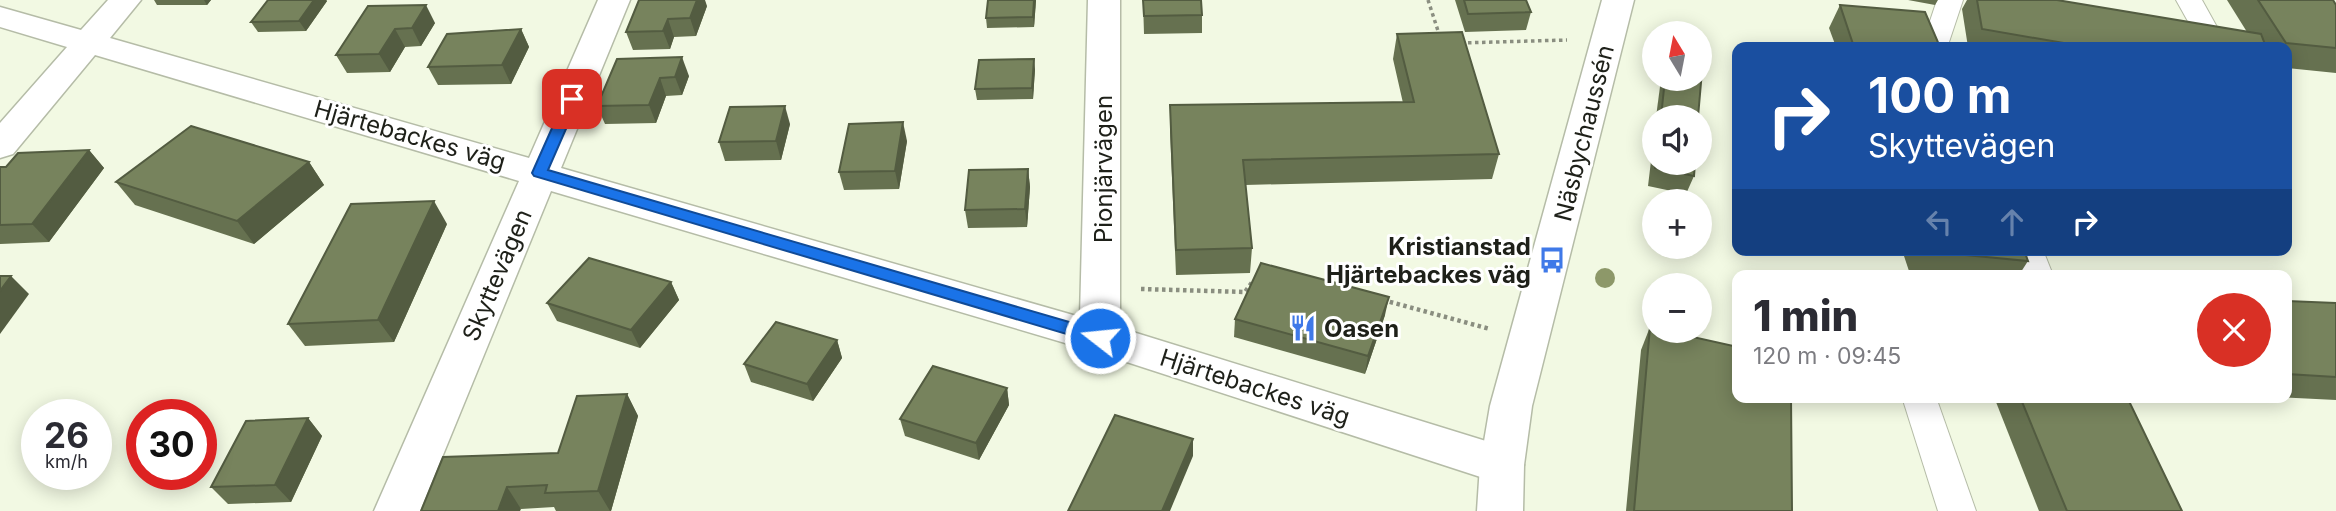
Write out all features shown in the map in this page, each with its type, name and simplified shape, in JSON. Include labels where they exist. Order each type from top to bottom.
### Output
[{"type":"street","points":[[0,146],[125,0]]},
{"type":"street","name":"Skyttevägen","points":[[397,511],[614,0]]},
{"type":"street","name":"Pionjärvägen","points":[[1100,338],[1104,0]]},
{"type":"street","name":"Näsbychaussén","points":[[1500,511],[1502,465],[1511,407],[1618,0]]},
{"type":"street","points":[[1936,42],[1950,0]]},
{"type":"street","points":[[2154,27],[2208,36],[2189,0]]},
{"type":"street","name":"Hjärtebackes väg","points":[[0,17],[1100,338],[1502,465]]},
{"type":"street","points":[[1921,403],[1957,511]]},
{"type":"path","points":[[1428,0],[1442,44]]},
{"type":"path","points":[[1455,43],[1575,39]]},
{"type":"path","points":[[1102,287],[1245,292],[1257,275]]},
{"type":"path","points":[[1380,299],[1497,331]]},
{"type":"building","points":[[268,0],[314,0],[299,21],[251,22]]},
{"type":"building","points":[[639,0],[697,0],[690,18],[668,19],[663,31],[626,32]]},
{"type":"building","points":[[988,0],[1034,0],[1033,17],[986,18]]},
{"type":"building","points":[[1143,0],[1201,0],[1202,15],[1144,16]]},
{"type":"building","points":[[1464,0],[1526,0],[1531,12],[1468,14]]},
{"type":"building","points":[[1977,0],[2057,0],[2261,34],[2264,42],[2058,42],[1982,29]]},
{"type":"building","points":[[2258,0],[2333,0],[2336,5],[2336,48],[2285,42]]},
{"type":"building","points":[[426,5],[412,28],[395,29],[379,54],[336,55],[368,6]]},
{"type":"building","points":[[1840,5],[1925,12],[1938,42],[1852,42]]},
{"type":"building","points":[[521,29],[502,65],[428,67],[447,34]]},
{"type":"building","points":[[1462,32],[1499,154],[1243,160],[1252,248],[1176,250],[1170,105],[1414,102],[1397,34]]},
{"type":"building","points":[[682,57],[675,77],[660,78],[649,105],[597,106],[617,59]]},
{"type":"building","points":[[1034,59],[1032,88],[975,89],[979,60]]},
{"type":"building","points":[[1664,91],[1700,91],[1699,105],[1662,105]]},
{"type":"building","points":[[785,106],[776,141],[719,142],[730,107]]},
{"type":"building","points":[[903,122],[895,171],[839,172],[849,124]]},
{"type":"building","points":[[191,126],[309,162],[237,221],[116,182]]},
{"type":"building","points":[[89,150],[32,224],[0,225],[0,167],[6,167],[18,153]]},
{"type":"building","points":[[1028,169],[1025,209],[965,210],[969,170]]},
{"type":"building","points":[[434,201],[378,320],[288,324],[351,204]]},
{"type":"building","points":[[1976,256],[2026,256],[2028,261]]},
{"type":"building","points":[[589,258],[671,282],[631,330],[547,303]]},
{"type":"building","points":[[1261,263],[1389,297],[1368,356],[1235,319]]},
{"type":"building","points":[[0,276],[11,276],[0,291]]},
{"type":"building","points":[[2292,301],[2336,303],[2336,377],[2292,374]]},
{"type":"building","points":[[776,322],[837,340],[807,384],[744,364]]},
{"type":"building","points":[[1712,341],[1732,346],[1732,403],[1791,403],[1792,511],[1634,511],[1649,343]]},
{"type":"building","points":[[933,366],[1007,388],[976,443],[900,419]]},
{"type":"building","points":[[627,394],[598,491],[545,493],[547,485],[507,487],[498,511],[421,511],[443,457],[558,453],[577,396]]},
{"type":"building","points":[[2022,403],[2130,403],[2182,511],[2067,511]]},
{"type":"building","points":[[1115,415],[1193,439],[1162,511],[1068,511]]},
{"type":"building","points":[[308,418],[275,485],[217,487],[217,476],[246,421]]},
{"type":"place","name":"Kristianstad Hjärtebackes väg","points":[[1552,260]]},
{"type":"place","name":"Oasen","points":[[1303,328]]},
{"type":"route","points":[[572,99],[540,173],[1100,338]]}]
